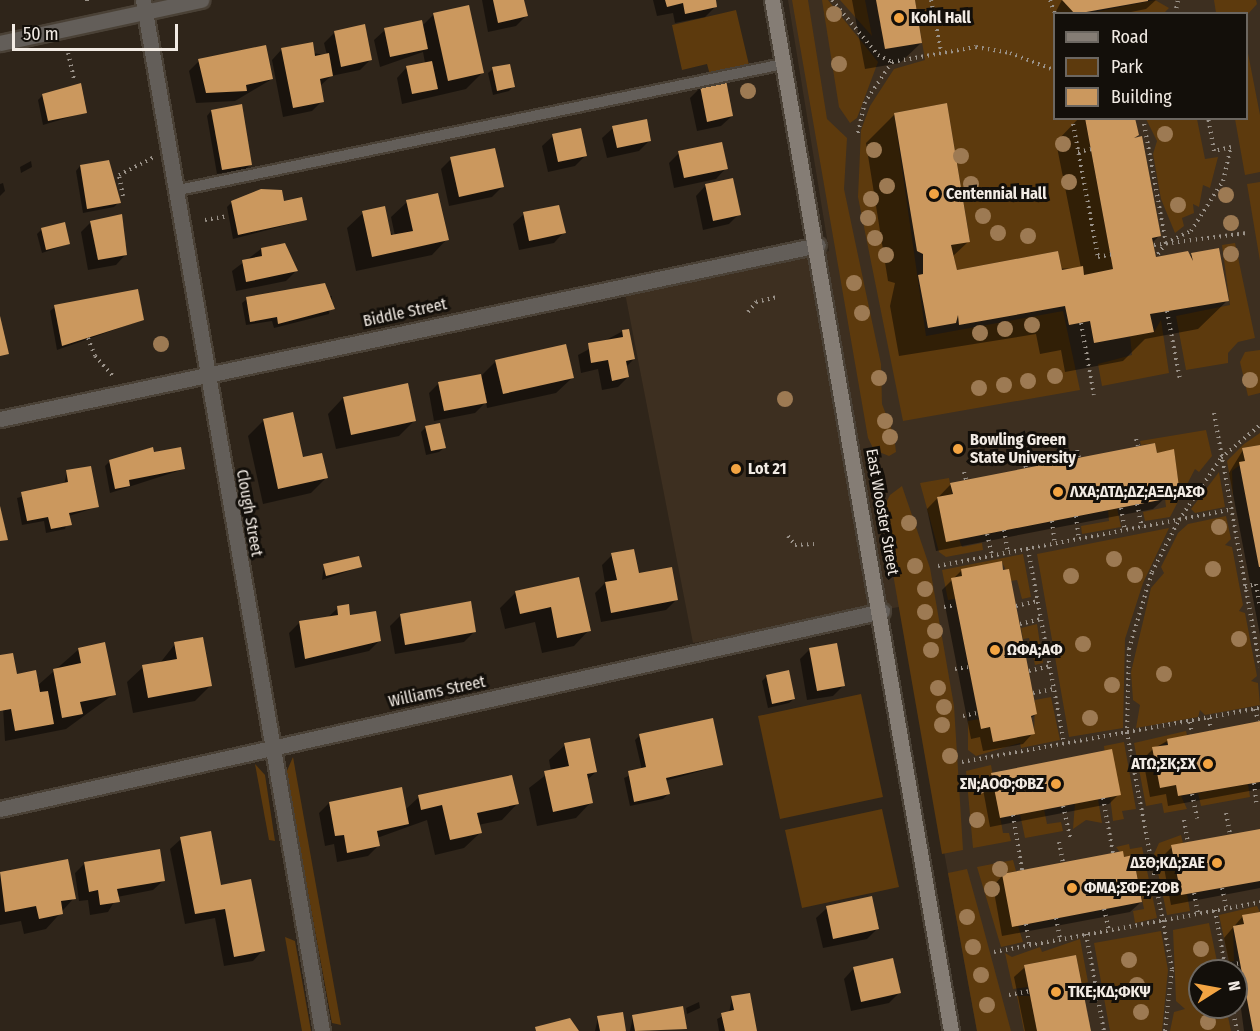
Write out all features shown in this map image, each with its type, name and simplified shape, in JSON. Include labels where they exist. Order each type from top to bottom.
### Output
[{"type":"main road","name":"East Wooster Street","points":[[772,0],[818,245],[882,611],[951,1031]]},
{"type":"street","points":[[0,44],[144,6],[201,0]]},
{"type":"street","name":"Clough Street","points":[[144,6],[174,191],[322,1031]]},
{"type":"street","name":"Biddle Street","points":[[0,419],[206,373],[818,245]]},
{"type":"street","name":"Williams Street","points":[[0,809],[272,746],[882,611]]},
{"type":"lane","points":[[174,191],[783,64]]},
{"type":"path","points":[[832,0],[878,55],[892,62],[941,51],[976,47],[1010,53],[1053,70]]},
{"type":"path","points":[[931,0],[941,51]]},
{"type":"path","points":[[68,53],[74,80]]},
{"type":"path","points":[[857,136],[865,102],[892,62]]},
{"type":"path","points":[[1072,120],[1098,257],[1113,254]]},
{"type":"path","points":[[1143,120],[1166,243]]},
{"type":"path","points":[[1156,257],[1166,243],[1191,231],[1223,181],[1231,147],[1214,151],[1208,120]]},
{"type":"path","points":[[1078,152],[1092,149]]},
{"type":"path","points":[[123,196],[119,175],[154,156]]},
{"type":"path","points":[[204,220],[227,216]]},
{"type":"path","points":[[1154,245],[1247,233]]},
{"type":"path","points":[[748,312],[756,302],[777,297]]},
{"type":"path","points":[[1167,311],[1180,380]]},
{"type":"path","points":[[1081,323],[1095,395]]},
{"type":"path","points":[[88,338],[94,356],[111,372],[117,392]]},
{"type":"path","points":[[1214,413],[1260,667]]},
{"type":"path","points":[[1165,1031],[1172,969],[1165,920],[1127,734],[1126,670],[1134,627],[1179,520],[1221,458],[1260,425]]},
{"type":"path","points":[[1136,439],[1138,446]]},
{"type":"path","points":[[1077,450],[1078,458]]},
{"type":"path","points":[[1024,460],[1026,468]]},
{"type":"path","points":[[964,472],[966,480]]},
{"type":"path","points":[[1137,504],[1142,527]]},
{"type":"path","points":[[1121,508],[1125,530]]},
{"type":"path","points":[[938,566],[1230,510]]},
{"type":"path","points":[[1076,516],[1079,539]]},
{"type":"path","points":[[1052,521],[1055,544]]},
{"type":"path","points":[[1004,530],[1008,553]]},
{"type":"path","points":[[987,534],[992,556]]},
{"type":"path","points":[[788,536],[795,545],[814,543]]},
{"type":"path","points":[[1028,549],[1064,743]]},
{"type":"path","points":[[1245,587],[1256,584],[1260,607]]},
{"type":"path","points":[[1016,606],[1038,601]]},
{"type":"path","points":[[944,607],[956,605]]},
{"type":"path","points":[[1020,624],[1041,619]]},
{"type":"path","points":[[1029,671],[1050,666]]},
{"type":"path","points":[[955,669],[968,667]]},
{"type":"path","points":[[1033,693],[1054,689]]},
{"type":"path","points":[[962,762],[1258,709],[1258,722]]},
{"type":"path","points":[[963,716],[977,713]]},
{"type":"path","points":[[1209,718],[1211,730]]},
{"type":"path","points":[[1190,722],[1192,734]]},
{"type":"path","points":[[1254,783],[1257,807]]},
{"type":"path","points":[[1192,794],[1197,818]]},
{"type":"path","points":[[1103,798],[1113,853]]},
{"type":"path","points":[[1063,806],[1071,840]]},
{"type":"path","points":[[1226,813],[1230,834]]},
{"type":"path","points":[[1013,815],[1022,870]]},
{"type":"path","points":[[1184,820],[1188,842]]},
{"type":"path","points":[[1059,843],[1063,862]]},
{"type":"path","points":[[1222,888],[1226,907]]},
{"type":"path","points":[[1194,893],[1198,913]]},
{"type":"path","points":[[994,952],[1260,902]]},
{"type":"path","points":[[1104,909],[1109,930]]},
{"type":"path","points":[[1215,910],[1224,959]]},
{"type":"path","points":[[1056,918],[1060,938]]},
{"type":"path","points":[[1026,924],[1029,944]]},
{"type":"path","points":[[1086,934],[1104,1031]]},
{"type":"path","points":[[1009,995],[1029,990]]},
{"type":"path","points":[[1083,993],[1096,990]]},
{"type":"shaded area","name":"Bowling Green State University","points":[[788,0],[1260,0],[1260,1031],[977,1031],[899,607],[693,643],[625,293],[829,251]]},
{"type":"green space","points":[[792,0],[808,0],[827,119],[847,138],[844,189],[881,364],[882,404],[894,435],[896,452],[889,456],[874,450],[868,438]]},
{"type":"green space","points":[[822,0],[828,0],[878,62],[857,118],[850,123],[839,107]]},
{"type":"green space","points":[[840,0],[865,0],[872,36]]},
{"type":"green space","points":[[915,0],[1062,0],[1074,12],[1053,12],[1053,120],[1085,120],[1113,269],[1084,275],[1082,267],[1062,270],[1058,251],[957,270],[951,245],[970,241],[947,103],[894,113],[926,336],[1063,311],[1080,390],[903,421],[858,197],[861,130],[870,106],[894,69],[925,60]]},
{"type":"green space","points":[[1155,0],[1169,8],[1165,12],[1095,12]]},
{"type":"green space","points":[[1214,0],[1256,0],[1257,4],[1248,14],[1248,12],[1216,12]]},
{"type":"green space","points":[[736,10],[749,65],[710,75],[707,64],[682,70],[672,25]]},
{"type":"green space","points":[[1248,53],[1260,115],[1260,172],[1245,175],[1235,120],[1248,120]]},
{"type":"green space","points":[[1146,120],[1197,120],[1205,159],[1218,157],[1210,188],[1203,185],[1199,207],[1193,204],[1194,213],[1182,218],[1184,226],[1175,233],[1161,199],[1153,154],[1157,141]]},
{"type":"green space","points":[[1260,182],[1260,261],[1247,184]]},
{"type":"green space","points":[[1235,243],[1255,338],[1238,342],[1228,353],[1228,363],[1186,370],[1176,316],[1230,305],[1222,245]]},
{"type":"green space","points":[[1161,320],[1169,373],[1102,386],[1098,364],[1132,355],[1130,336],[1154,332]]},
{"type":"green space","points":[[1260,350],[1260,393],[1248,396],[1240,362],[1245,352]]},
{"type":"green space","points":[[1206,430],[1212,456],[1199,472],[1195,469],[1170,517],[1145,521],[1143,512],[1166,507],[1164,490],[1179,487],[1174,450],[1157,453],[1155,443],[1141,445],[1140,441]]},
{"type":"green space","points":[[1260,433],[1260,445],[1242,448],[1245,461],[1232,471],[1233,495],[1227,461],[1244,444]]},
{"type":"green space","points":[[1219,472],[1225,507],[1195,513],[1191,509]]},
{"type":"green space","points":[[949,478],[952,494],[937,497],[946,541],[959,539],[962,547],[982,543],[983,550],[946,557],[939,552],[920,483]]},
{"type":"green space","points":[[902,486],[930,568],[954,706],[963,850],[942,854],[882,511],[890,495]]},
{"type":"green space","points":[[1117,508],[1121,527],[1082,534],[1081,526],[1109,521],[1108,510]]},
{"type":"green space","points":[[1226,516],[1231,539],[1225,545],[1232,547],[1243,605],[1239,611],[1245,613],[1257,676],[1251,681],[1258,683],[1260,705],[1205,715],[1200,710],[1198,717],[1136,728],[1140,705],[1133,700],[1131,672],[1151,588],[1164,573],[1161,567],[1178,533],[1188,524]]},
{"type":"green space","points":[[1169,528],[1143,583],[1125,639],[1123,728],[1069,737],[1037,554]]},
{"type":"green space","points":[[1023,554],[1031,597],[1022,599],[1017,580],[1011,581],[1002,562],[962,576],[955,599],[948,600],[942,570]]},
{"type":"green space","points":[[1037,624],[1043,663],[1035,665],[1029,638],[1023,639],[1021,628]]},
{"type":"green space","points":[[861,694],[883,797],[780,819],[758,716]]},
{"type":"green space","points":[[1051,697],[1060,740],[1021,748],[1020,743],[976,756],[968,750],[968,721],[979,719],[981,729],[990,727],[993,742],[1034,734],[1035,700]]},
{"type":"green space","points":[[1186,731],[1187,735],[1153,748],[1160,787],[1176,785],[1187,809],[1164,813],[1162,803],[1146,806],[1134,743]]},
{"type":"green space","points":[[1124,742],[1136,809],[1122,811],[1124,819],[1113,821],[1104,746]]},
{"type":"green space","points":[[293,757],[341,1025],[332,1023],[286,773]]},
{"type":"green space","points":[[255,764],[265,775],[275,841],[269,840]]},
{"type":"green space","points":[[991,765],[1003,833],[1009,833],[1011,841],[973,848],[966,771]]},
{"type":"green space","points":[[1248,784],[1250,797],[1201,806],[1198,793]]},
{"type":"green space","points":[[1098,799],[1102,823],[1086,820],[1073,829],[1075,803]]},
{"type":"green space","points":[[882,809],[899,887],[802,908],[785,830]]},
{"type":"green space","points":[[1044,809],[1047,824],[1061,822],[1063,831],[1025,838],[1020,814]]},
{"type":"green space","points":[[1181,835],[1183,843],[1171,846],[1180,895],[1187,894],[1190,911],[1167,915],[1154,854],[1159,843]]},
{"type":"green space","points":[[1129,844],[1130,849],[1142,847],[1157,918],[1135,923],[1133,911],[1144,909],[1133,856],[1124,857],[1116,847]]},
{"type":"green space","points":[[1013,860],[1016,871],[1002,874],[1023,942],[1001,947],[977,867]]},
{"type":"green space","points":[[967,869],[1011,1031],[977,1031],[948,873]]},
{"type":"green space","points":[[1257,906],[1260,912],[1243,915],[1244,924],[1233,926],[1234,959],[1228,959],[1219,915]]},
{"type":"green space","points":[[1209,923],[1216,959],[1188,959],[1188,1019],[1228,1019],[1231,1031],[1170,1031],[1174,1012],[1185,1009],[1176,1001],[1173,930]]},
{"type":"green space","points":[[1161,931],[1168,970],[1162,1031],[1110,1031],[1094,943]]},
{"type":"green space","points":[[285,937],[295,941],[311,1031],[302,1031]]},
{"type":"green space","points":[[1080,939],[1088,982],[1082,984],[1076,955],[1024,965],[1028,987],[1013,989],[1005,953],[1012,957],[1040,947],[1042,952]]},
{"type":"green space","points":[[1017,996],[1030,996],[1037,1031],[1024,1031]]},
{"type":"building","points":[[493,0],[524,0],[528,16],[498,23]]},
{"type":"building","points":[[665,0],[716,0],[717,7],[685,14],[683,3],[667,7]]},
{"type":"building","name":"Kohl Hall","points":[[876,0],[915,0],[922,43],[885,49]]},
{"type":"building","points":[[1062,0],[1148,0],[1086,12],[1073,12]]},
{"type":"building","points":[[469,5],[484,73],[448,81],[433,13]]},
{"type":"building","points":[[422,20],[428,49],[390,57],[384,28]]},
{"type":"building","points":[[365,24],[372,60],[341,67],[334,31]]},
{"type":"building","points":[[313,42],[315,56],[329,53],[333,76],[320,79],[324,102],[293,108],[281,48]]},
{"type":"building","points":[[266,45],[273,79],[246,85],[247,91],[206,93],[198,59]]},
{"type":"building","points":[[432,61],[438,89],[412,94],[406,66]]},
{"type":"building","points":[[510,64],[515,87],[497,91],[492,67]]},
{"type":"building","points":[[726,80],[733,116],[707,122],[700,86]]},
{"type":"building","points":[[81,83],[87,113],[48,121],[42,94]]},
{"type":"building","name":"Centennial Hall","points":[[947,103],[970,242],[951,245],[957,270],[1058,251],[1062,270],[1083,266],[1084,275],[1113,269],[1085,120],[1135,120],[1139,135],[1134,138],[1142,136],[1161,236],[1152,238],[1156,257],[1188,251],[1193,261],[1191,253],[1219,248],[1229,301],[1150,314],[1154,332],[1094,343],[1090,321],[1069,325],[1065,306],[959,325],[958,315],[956,323],[928,328],[918,275],[923,274],[923,254],[917,251],[894,113]]},
{"type":"building","points":[[242,104],[252,165],[222,170],[211,110]]},
{"type":"building","points":[[647,119],[651,141],[617,148],[612,126]]},
{"type":"building","points":[[581,128],[587,156],[558,162],[552,134]]},
{"type":"building","points":[[722,142],[728,169],[684,178],[678,151]]},
{"type":"building","points":[[495,148],[504,187],[459,197],[450,157]]},
{"type":"building","points":[[109,160],[121,203],[87,209],[80,165]]},
{"type":"building","points":[[733,178],[741,215],[713,221],[705,184]]},
{"type":"building","points":[[261,189],[282,190],[284,201],[302,197],[307,220],[238,235],[231,201]]},
{"type":"building","points":[[438,193],[449,240],[372,257],[362,211],[385,206],[391,235],[413,231],[406,200]]},
{"type":"building","points":[[559,205],[566,233],[529,241],[523,212]]},
{"type":"building","points":[[122,214],[127,255],[98,260],[90,221]]},
{"type":"building","points":[[65,222],[70,244],[46,250],[41,228]]},
{"type":"building","points":[[285,243],[298,271],[246,282],[242,260],[262,256],[261,248]]},
{"type":"building","points":[[325,283],[335,309],[278,324],[277,317],[250,322],[246,297]]},
{"type":"building","points":[[138,289],[144,320],[62,346],[54,305]]},
{"type":"building","points":[[0,316],[9,354],[0,356]]},
{"type":"building","points":[[629,329],[635,359],[626,361],[629,377],[612,381],[608,360],[591,363],[588,343],[623,337],[622,330]]},
{"type":"building","points":[[566,344],[574,378],[503,394],[495,360]]},
{"type":"building","points":[[481,374],[487,403],[444,411],[438,382]]},
{"type":"building","points":[[408,383],[416,421],[351,435],[343,397]]},
{"type":"building","points":[[293,412],[303,457],[322,453],[328,478],[278,489],[263,419]]},
{"type":"building","points":[[440,423],[446,448],[431,451],[425,426]]},
{"type":"building","name":"ΛΧΑ;ΔΤΔ;ΔΖ;ΑΞΔ;ΑΣΦ","points":[[1155,443],[1157,453],[1174,449],[1179,487],[1164,490],[1165,499],[946,542],[937,497],[953,494],[950,483]]},
{"type":"building","points":[[1260,445],[1259,567],[1239,462],[1245,461],[1242,448]]},
{"type":"building","points":[[153,447],[154,452],[181,447],[185,469],[129,480],[130,486],[115,489],[109,460]]},
{"type":"building","points":[[91,466],[99,507],[69,513],[72,525],[51,529],[48,517],[27,521],[21,492],[68,482],[66,470]]},
{"type":"building","points":[[0,506],[8,540],[0,541]]},
{"type":"building","points":[[634,549],[639,573],[672,567],[678,600],[611,613],[605,582],[617,580],[611,553]]},
{"type":"building","points":[[359,556],[362,567],[326,576],[323,564]]},
{"type":"building","name":"ΩΦΑ;ΑΦ","points":[[1002,561],[1003,570],[1009,569],[1037,714],[1031,716],[1035,734],[993,742],[990,727],[981,729],[951,578],[962,576],[961,569]]},
{"type":"building","points":[[579,577],[591,631],[557,638],[551,607],[520,614],[515,591]]},
{"type":"building","points":[[471,601],[476,632],[405,645],[400,614]]},
{"type":"building","points":[[349,604],[350,615],[376,611],[381,641],[305,659],[299,621],[338,615],[337,606]]},
{"type":"building","points":[[203,637],[212,686],[148,698],[142,665],[177,659],[174,642]]},
{"type":"building","points":[[105,642],[116,695],[80,702],[83,714],[62,718],[53,669],[81,663],[78,648]]},
{"type":"building","points":[[837,643],[845,686],[817,691],[809,648]]},
{"type":"building","points":[[13,653],[17,674],[36,670],[40,692],[48,691],[54,724],[15,731],[11,709],[0,711],[0,655]]},
{"type":"building","points":[[789,670],[795,699],[772,704],[766,675]]},
{"type":"building","points":[[713,718],[723,765],[666,778],[670,794],[634,802],[628,771],[646,767],[639,734]]},
{"type":"building","name":"ΑΤΩ;ΣΚ;ΣΧ","points":[[1260,721],[1260,782],[1178,796],[1176,785],[1160,788],[1152,747],[1168,745],[1167,739]]},
{"type":"building","points":[[590,738],[597,772],[587,774],[593,803],[553,812],[544,771],[569,766],[564,743]]},
{"type":"building","name":"ΣΝ;ΑΟΦ;ΦΒΖ","points":[[1112,749],[1121,795],[1000,818],[991,773]]},
{"type":"building","points":[[512,775],[519,804],[477,813],[482,833],[450,840],[442,805],[421,810],[418,795]]},
{"type":"building","points":[[402,787],[409,824],[377,831],[380,846],[347,853],[344,835],[335,836],[329,802]]},
{"type":"building","name":"ΔΣΘ;ΚΔ;ΣΑΕ","points":[[1260,829],[1260,881],[1181,895],[1171,845]]},
{"type":"building","points":[[211,831],[221,885],[251,879],[265,951],[234,957],[225,909],[195,914],[180,837]]},
{"type":"building","points":[[160,849],[165,881],[117,889],[120,902],[100,905],[98,890],[89,892],[84,862]]},
{"type":"building","name":"ΦΜΑ;ΣΦΕ;ΖΦΒ","points":[[1123,851],[1124,857],[1133,855],[1142,902],[1012,927],[1002,874]]},
{"type":"building","points":[[68,859],[76,899],[61,901],[63,914],[39,919],[36,906],[5,912],[0,872]]},
{"type":"building","points":[[872,896],[879,929],[833,939],[826,906]]},
{"type":"building","points":[[1260,912],[1260,1031],[1253,1031],[1248,1005],[1248,959],[1239,959],[1233,926],[1244,924],[1242,915]]},
{"type":"building","name":"ΤΚΕ;ΚΔ;ΦΚΨ","points":[[1076,955],[1091,1031],[1037,1031],[1024,965]]},
{"type":"building","points":[[893,958],[901,993],[861,1002],[853,967]]},
{"type":"building","points":[[750,993],[757,1031],[725,1031],[721,1013],[734,1010],[731,996]]},
{"type":"building","points":[[683,1006],[687,1029],[635,1031],[632,1015]]},
{"type":"building","points":[[623,1012],[626,1031],[600,1031],[597,1016]]},
{"type":"building","points":[[570,1018],[579,1031],[536,1031],[535,1027]]},
{"type":"place","name":"Kohl Hall","points":[[899,18]]},
{"type":"place","name":"Centennial Hall","points":[[934,194]]},
{"type":"place","name":"Bowling Green State University","points":[[958,449]]},
{"type":"place","name":"Lot 21","points":[[736,469]]},
{"type":"place","name":"ΛΧΑ;ΔΤΔ;ΔΖ;ΑΞΔ;ΑΣΦ","points":[[1058,492]]},
{"type":"place","name":"ΩΦΑ;ΑΦ","points":[[995,650]]},
{"type":"place","name":"ΑΤΩ;ΣΚ;ΣΧ","points":[[1208,764]]},
{"type":"place","name":"ΣΝ;ΑΟΦ;ΦΒΖ","points":[[1056,784]]},
{"type":"place","name":"ΔΣΘ;ΚΔ;ΣΑΕ","points":[[1217,863]]},
{"type":"place","name":"ΦΜΑ;ΣΦΕ;ΖΦΒ","points":[[1072,888]]},
{"type":"place","name":"ΤΚΕ;ΚΔ;ΦΚΨ","points":[[1056,992]]}]
